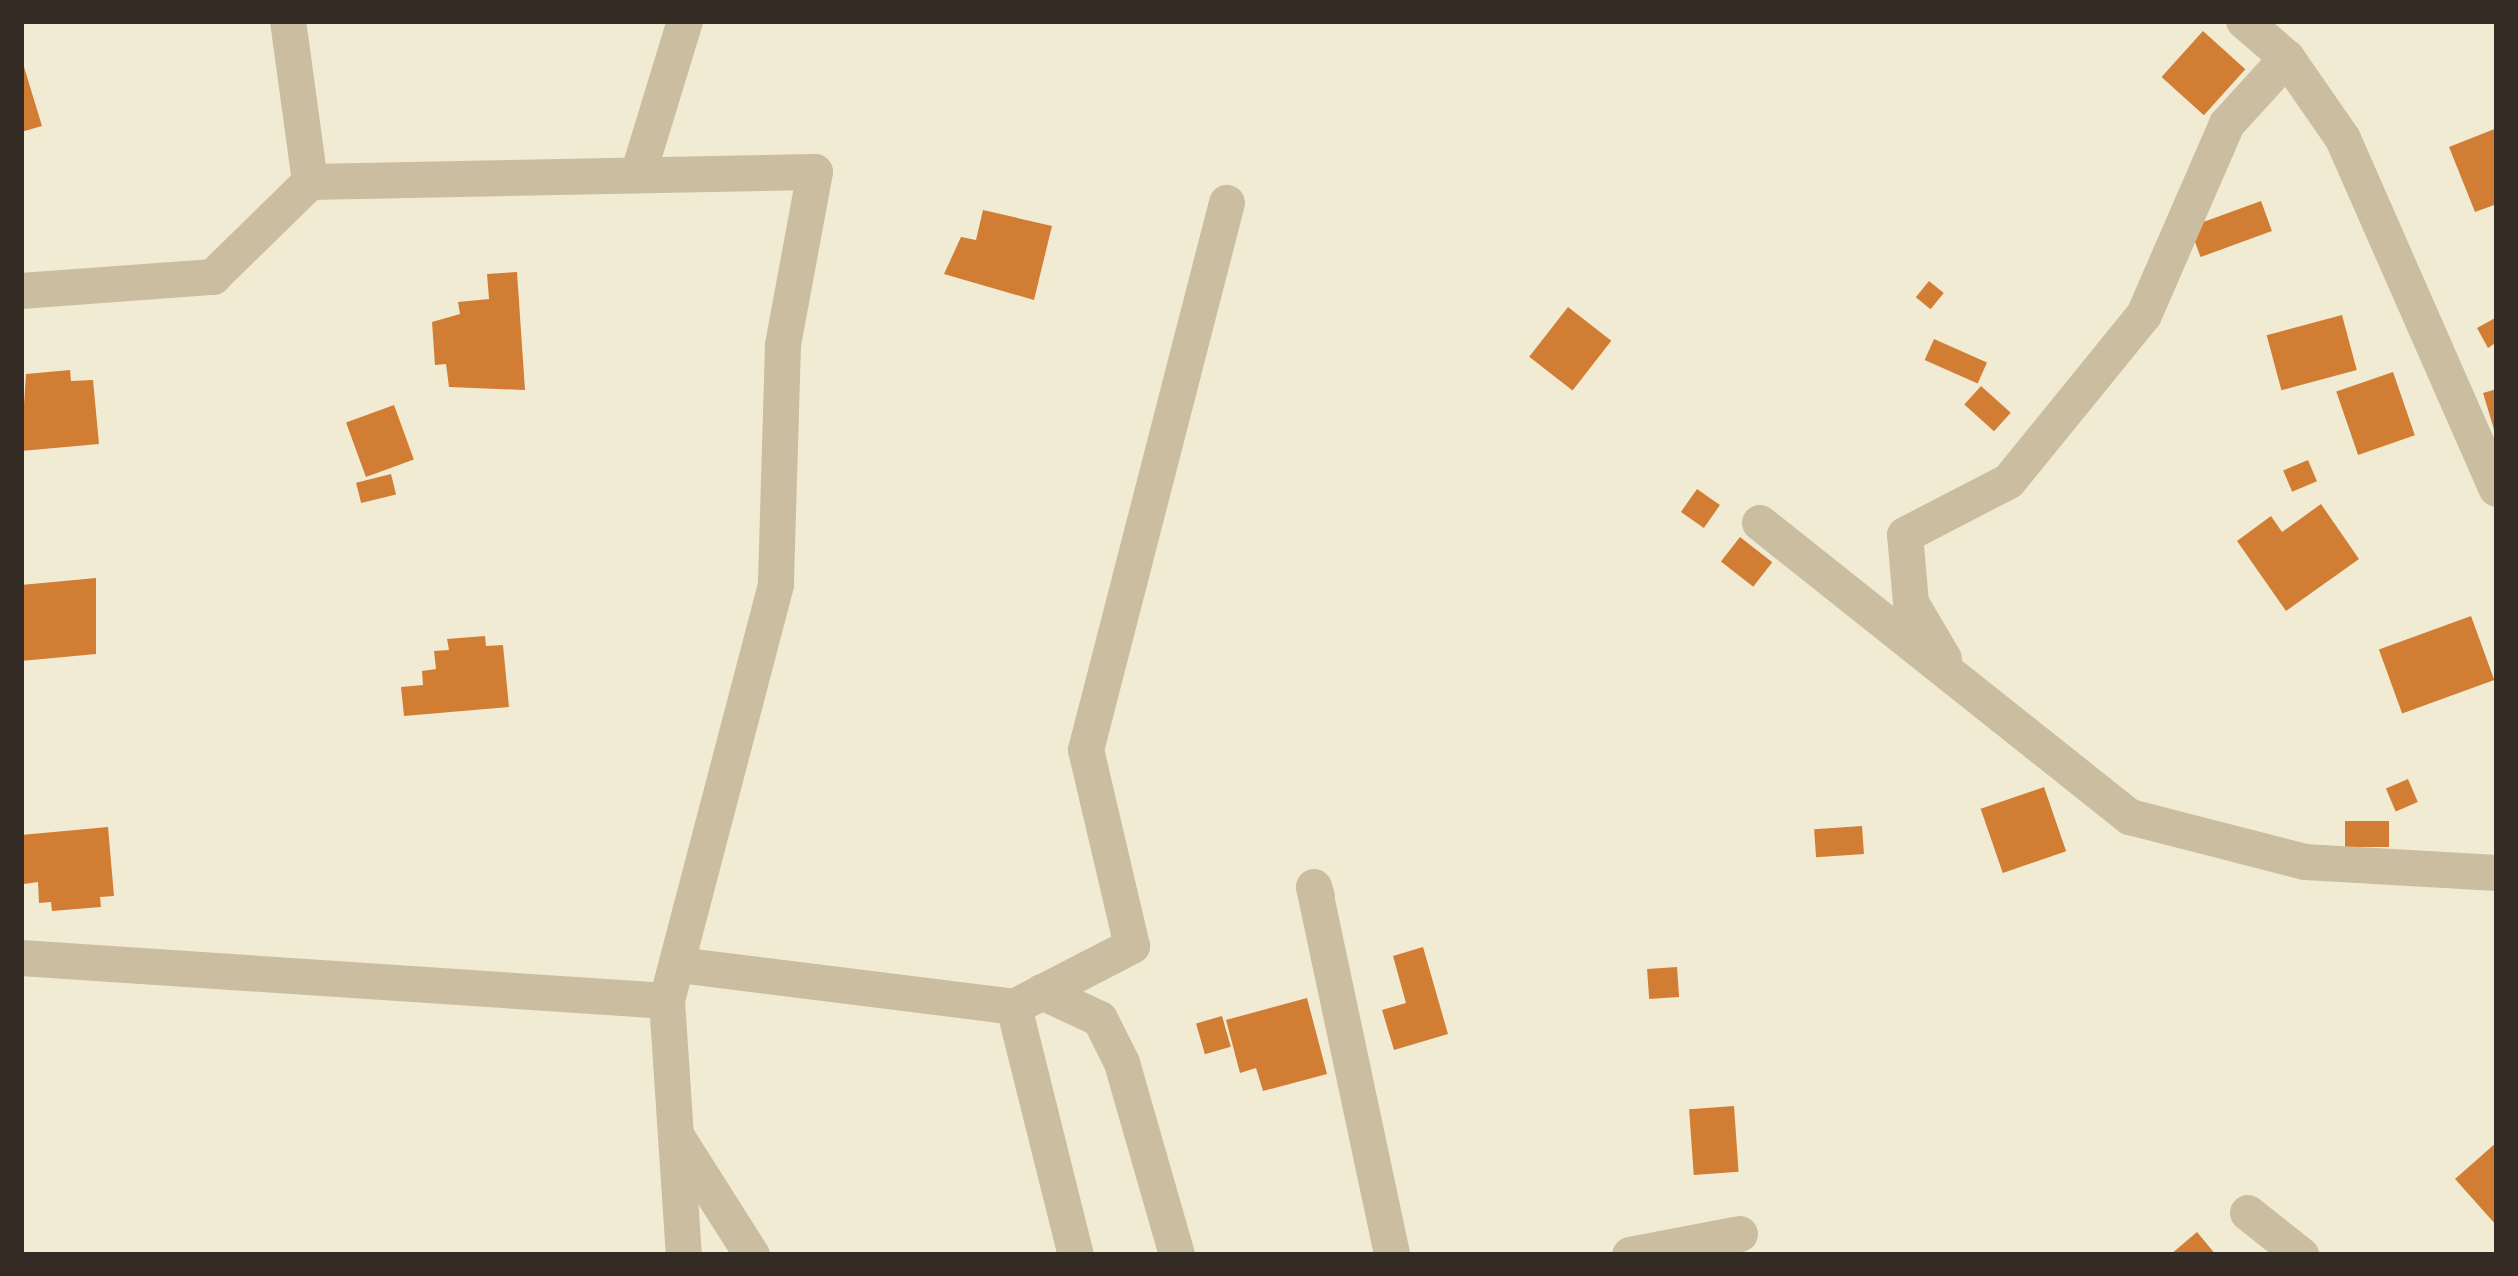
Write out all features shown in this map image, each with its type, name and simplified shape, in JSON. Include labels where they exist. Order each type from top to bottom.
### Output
[{"type":"street","points":[[288,21],[310,182]]},
{"type":"street","points":[[638,175],[685,21]]},
{"type":"street","points":[[2244,21],[2288,58],[2343,139],[2497,489]]},
{"type":"street","points":[[1955,677],[1911,603],[1905,536],[2009,481],[2144,315],[2227,124],[2288,58]]},
{"type":"street","points":[[21,290],[213,277],[310,182],[815,172],[783,345],[776,585],[667,1001],[685,1255]]},
{"type":"street","points":[[1028,999],[1132,946],[1086,750],[1227,203]]},
{"type":"street","points":[[1760,523],[2130,817],[2306,862],[2497,873]]},
{"type":"street","points":[[1317,898],[1314,887],[1391,1255]]},
{"type":"street","points":[[21,958],[667,1001]]},
{"type":"street","points":[[679,965],[1028,999],[1100,1019],[1122,1063],[1177,1255]]},
{"type":"street","points":[[1028,999],[1076,1255]]},
{"type":"street","points":[[676,1135],[752,1255]]},
{"type":"street","points":[[2248,1213],[2301,1255]]},
{"type":"street","points":[[1630,1255],[1740,1234]]},
{"type":"building","points":[[2203,31],[2245,69],[2204,115],[2162,77]]},
{"type":"building","points":[[21,57],[42,126],[21,132]]},
{"type":"building","points":[[2497,128],[2497,204],[2475,212],[2449,147]]},
{"type":"building","points":[[2261,201],[2272,231],[2201,257],[2190,227]]},
{"type":"building","points":[[983,210],[1052,226],[1034,300],[944,274],[961,237],[976,240]]},
{"type":"building","points":[[517,272],[525,390],[449,387],[446,364],[435,365],[432,322],[460,314],[458,302],[489,299],[487,274]]},
{"type":"building","points":[[1929,281],[1944,293],[1931,309],[1916,297]]},
{"type":"building","points":[[1568,307],[1611,341],[1573,391],[1529,357]]},
{"type":"building","points":[[2342,315],[2357,370],[2281,390],[2267,335]]},
{"type":"building","points":[[2497,317],[2497,342],[2488,348],[2477,328]]},
{"type":"building","points":[[1934,339],[1987,363],[1978,384],[1925,360]]},
{"type":"building","points":[[70,370],[71,381],[93,380],[99,444],[21,451],[26,374]]},
{"type":"building","points":[[2393,372],[2415,435],[2358,455],[2336,392]]},
{"type":"building","points":[[1981,386],[2011,413],[1994,431],[1964,405]]},
{"type":"building","points":[[2497,389],[2497,436],[2496,436],[2483,393]]},
{"type":"building","points":[[394,405],[414,460],[366,477],[346,422]]},
{"type":"building","points":[[2308,460],[2317,481],[2292,492],[2283,471]]},
{"type":"building","points":[[391,474],[396,494],[361,503],[356,483]]},
{"type":"building","points":[[1697,489],[1720,505],[1704,528],[1681,512]]},
{"type":"building","points":[[2321,504],[2359,559],[2286,611],[2237,541],[2271,516],[2282,532]]},
{"type":"building","points":[[1740,537],[1772,562],[1753,587],[1721,561]]},
{"type":"building","points":[[96,578],[96,654],[21,661],[21,585]]},
{"type":"building","points":[[2471,616],[2494,680],[2402,713],[2379,650]]},
{"type":"building","points":[[485,636],[486,646],[503,645],[509,707],[404,716],[401,687],[423,685],[422,671],[436,669],[434,651],[449,650],[447,639]]},
{"type":"building","points":[[2408,779],[2418,802],[2396,811],[2386,788]]},
{"type":"building","points":[[2044,787],[2066,851],[2003,873],[1981,809]]},
{"type":"building","points":[[2345,821],[2389,821],[2389,847],[2345,847]]},
{"type":"building","points":[[1862,826],[1864,854],[1816,857],[1814,829]]},
{"type":"building","points":[[108,827],[114,896],[100,897],[101,907],[52,911],[51,902],[39,903],[38,882],[24,884],[21,874],[21,835]]},
{"type":"building","points":[[1423,947],[1448,1034],[1394,1050],[1382,1010],[1406,1003],[1393,956]]},
{"type":"building","points":[[1677,967],[1679,997],[1649,999],[1647,969]]},
{"type":"building","points":[[1307,998],[1327,1074],[1263,1091],[1256,1068],[1240,1073],[1226,1020]]},
{"type":"building","points":[[1222,1016],[1231,1047],[1205,1054],[1196,1023]]},
{"type":"building","points":[[1734,1106],[1739,1172],[1694,1175],[1689,1109]]},
{"type":"building","points":[[2497,1142],[2497,1226],[2455,1179]]},
{"type":"building","points":[[2197,1232],[2216,1255],[2170,1255]]}]
